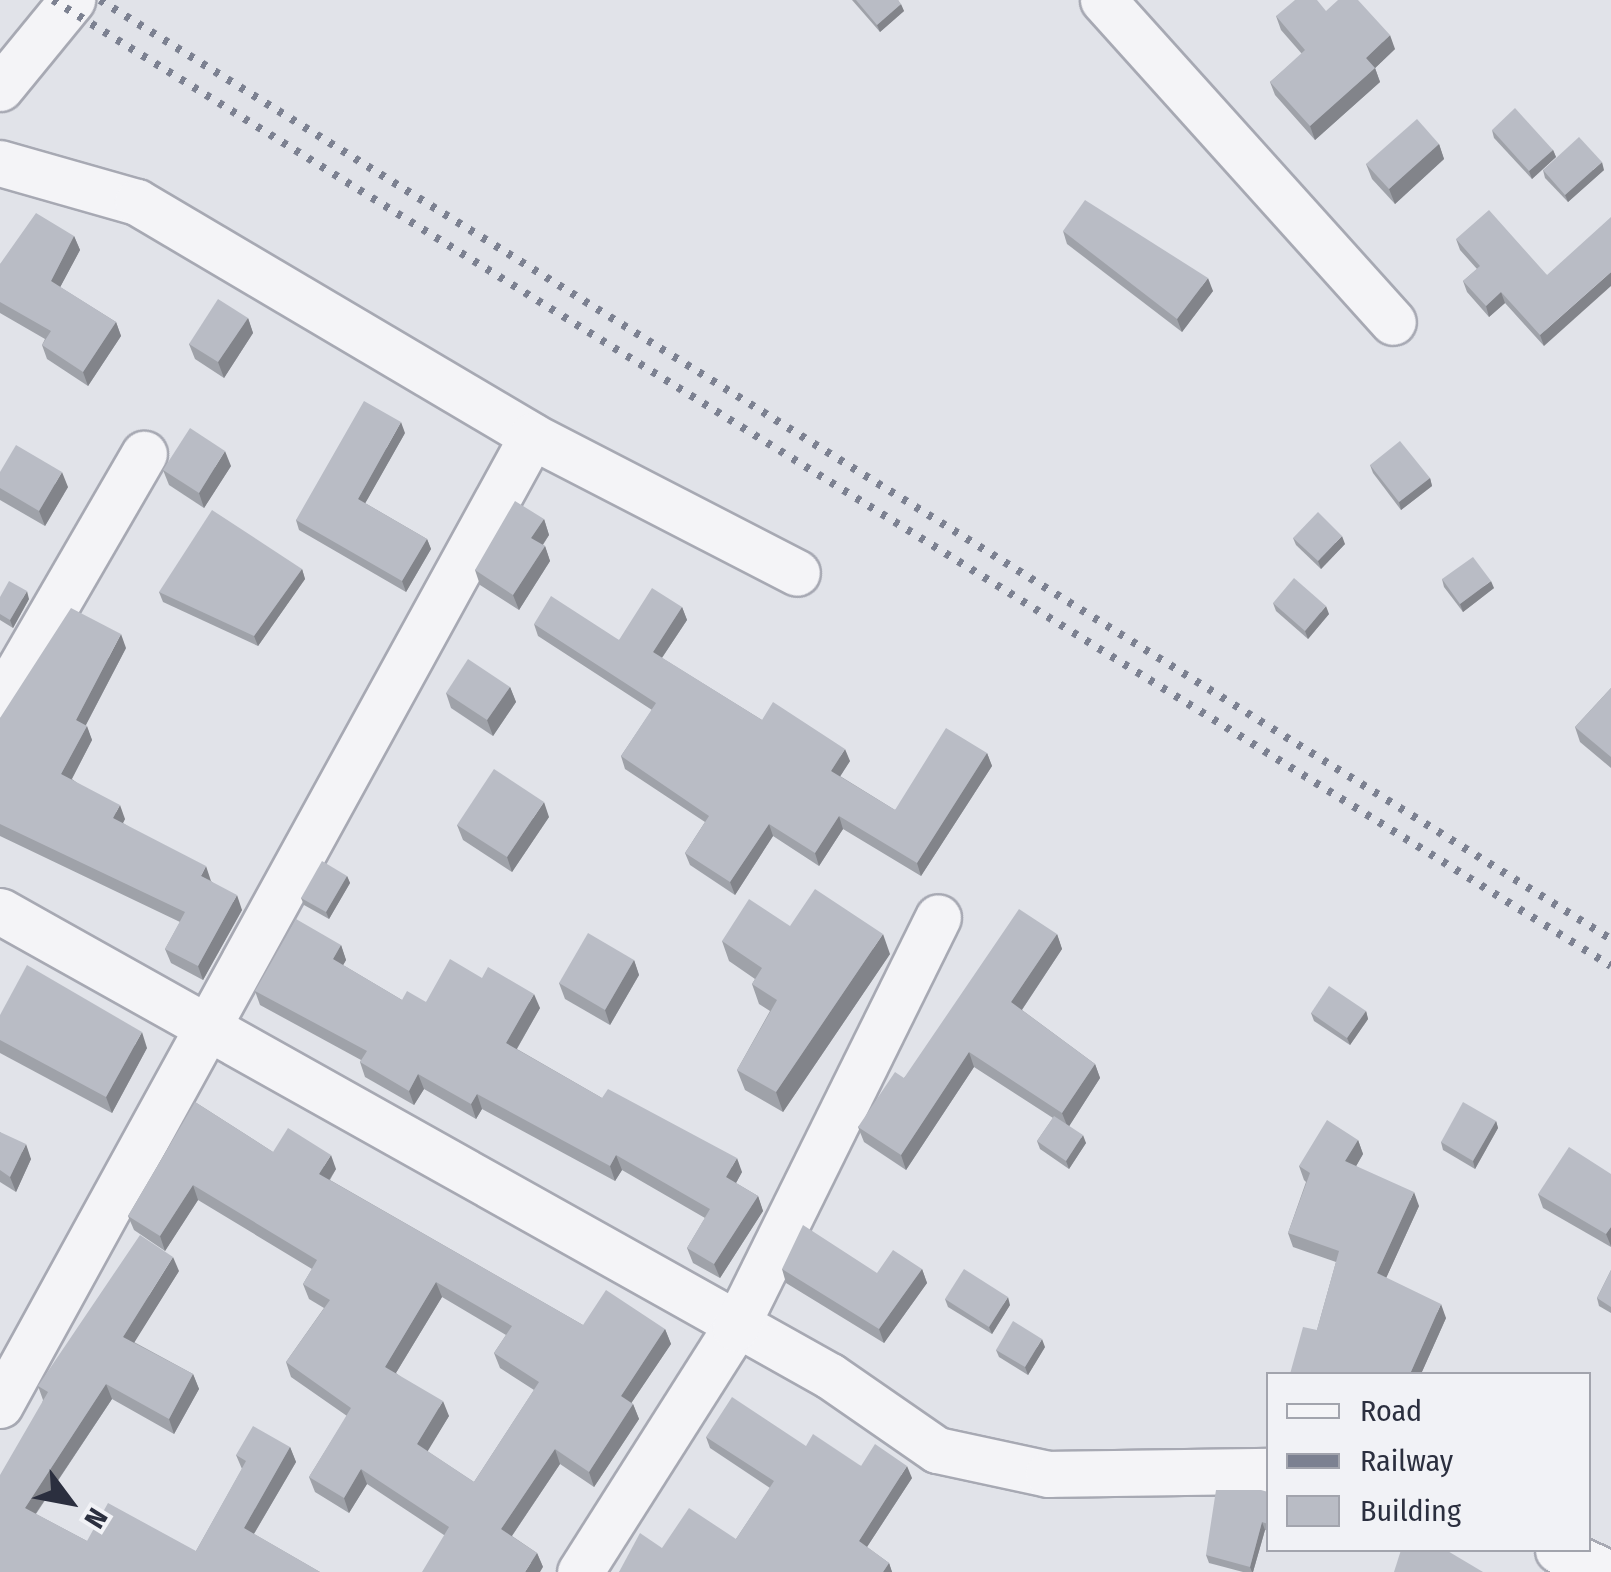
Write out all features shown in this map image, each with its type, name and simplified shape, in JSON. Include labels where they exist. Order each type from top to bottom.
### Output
[{"type":"street","points":[[0,88],[72,0]]},
{"type":"street","points":[[1103,0],[1393,322]]},
{"type":"street","points":[[0,163],[137,202],[532,436],[797,573]]},
{"type":"street","points":[[0,1404],[532,436]]},
{"type":"street","points":[[0,702],[144,454]]},
{"type":"street","points":[[0,911],[735,1328],[830,1376],[937,1450],[1048,1474],[1266,1470]]},
{"type":"street","points":[[580,1572],[735,1328],[938,917]]},
{"type":"street","points":[[1562,1552],[1606,1572]]},
{"type":"building","points":[[856,0],[898,0],[901,4],[877,25]]},
{"type":"building","points":[[1295,0],[1317,0],[1326,11],[1338,0],[1358,0],[1390,35],[1366,58],[1375,68],[1310,126],[1270,82],[1305,50],[1276,16]]},
{"type":"building","points":[[1515,108],[1553,150],[1529,171],[1492,130]]},
{"type":"building","points":[[1417,119],[1439,144],[1389,189],[1366,164]]},
{"type":"building","points":[[1579,137],[1602,162],[1565,195],[1543,170]]},
{"type":"building","points":[[1085,200],[1208,278],[1177,319],[1063,231]]},
{"type":"building","points":[[1489,210],[1547,275],[1611,217],[1611,272],[1540,335],[1501,292],[1486,306],[1463,281],[1480,266],[1456,239]]},
{"type":"building","points":[[36,213],[74,236],[51,281],[116,322],[83,372],[42,345],[51,331],[0,302],[0,264]]},
{"type":"building","points":[[218,299],[248,318],[218,362],[189,344]]},
{"type":"building","points":[[364,401],[401,422],[358,499],[427,539],[402,581],[296,520]]},
{"type":"building","points":[[190,428],[225,451],[199,493],[163,470]]},
{"type":"building","points":[[1400,441],[1430,478],[1399,502],[1370,465]]},
{"type":"building","points":[[16,445],[62,472],[39,511],[0,488],[0,472]]},
{"type":"building","points":[[515,501],[544,519],[531,538],[545,546],[513,595],[475,570]]},
{"type":"building","points":[[212,510],[302,569],[254,636],[159,592]]},
{"type":"building","points":[[1318,512],[1342,536],[1318,561],[1293,538]]},
{"type":"building","points":[[1473,557],[1491,581],[1460,604],[1442,579]]},
{"type":"building","points":[[1294,578],[1326,606],[1305,631],[1273,603]]},
{"type":"building","points":[[9,581],[27,591],[10,620],[0,614],[0,597]]},
{"type":"building","points":[[652,588],[682,607],[653,652],[762,720],[773,702],[845,749],[831,771],[895,810],[946,728],[987,753],[917,863],[839,816],[815,853],[769,824],[730,882],[685,853],[709,816],[621,756],[656,703],[534,624],[551,596],[619,640]]},
{"type":"building","points":[[71,608],[121,634],[76,720],[87,726],[61,774],[120,805],[113,818],[206,866],[201,876],[237,895],[198,966],[165,949],[185,912],[0,824],[0,718]]},
{"type":"building","points":[[468,659],[510,687],[487,720],[446,693]]},
{"type":"building","points":[[1611,688],[1611,757],[1575,727]]},
{"type":"building","points":[[494,769],[544,802],[507,857],[457,825]]},
{"type":"building","points":[[322,861],[347,876],[326,912],[301,898]]},
{"type":"building","points":[[815,889],[883,934],[776,1092],[737,1070],[777,1000],[752,984],[762,968],[722,941],[749,899],[790,926]]},
{"type":"building","points":[[1019,909],[1057,934],[1011,1002],[1095,1064],[1062,1113],[969,1052],[901,1155],[858,1127],[895,1072],[904,1078]]},
{"type":"building","points":[[296,919],[341,945],[333,959],[402,1000],[407,991],[426,1002],[450,959],[482,978],[488,967],[534,994],[506,1043],[602,1098],[608,1089],[737,1158],[726,1177],[758,1196],[714,1264],[687,1248],[710,1209],[616,1155],[610,1166],[477,1094],[471,1104],[418,1074],[409,1091],[360,1062],[367,1051],[255,991]]},
{"type":"building","points":[[588,933],[634,960],[605,1010],[559,983]]},
{"type":"building","points":[[27,965],[142,1032],[106,1097],[0,1040],[0,1015]]},
{"type":"building","points":[[1329,986],[1366,1011],[1347,1038],[1311,1013]]},
{"type":"building","points":[[195,1102],[273,1152],[288,1128],[331,1155],[319,1174],[583,1325],[606,1290],[665,1329],[621,1396],[633,1404],[589,1472],[555,1449],[501,1529],[537,1553],[525,1572],[422,1572],[449,1527],[361,1469],[344,1498],[309,1477],[351,1408],[286,1362],[330,1300],[303,1284],[317,1260],[193,1185],[160,1236],[128,1216]],"holes":[[[436,1282],[512,1326],[494,1353],[539,1382],[474,1482],[417,1444],[443,1401],[385,1367]]]},
{"type":"building","points":[[1463,1102],[1496,1121],[1473,1161],[1441,1142]]},
{"type":"building","points":[[1054,1116],[1083,1135],[1066,1161],[1037,1141]]},
{"type":"building","points":[[1327,1120],[1358,1140],[1345,1161],[1414,1192],[1377,1273],[1441,1304],[1411,1372],[1291,1372],[1303,1327],[1317,1330],[1339,1251],[1288,1233],[1310,1173],[1299,1166]]},
{"type":"building","points":[[0,1132],[26,1144],[10,1177],[0,1170]]},
{"type":"building","points":[[1569,1147],[1611,1174],[1611,1227],[1606,1234],[1538,1194]]},
{"type":"building","points":[[803,1225],[877,1273],[893,1250],[922,1269],[879,1329],[782,1269]]},
{"type":"building","points":[[140,1235],[173,1257],[123,1337],[193,1374],[169,1419],[106,1384],[25,1508],[87,1541],[108,1503],[196,1551],[246,1461],[236,1455],[253,1426],[290,1447],[244,1528],[320,1572],[0,1572],[0,1475],[48,1392],[38,1386]]},
{"type":"building","points":[[964,1269],[1008,1297],[989,1327],[945,1299]]},
{"type":"building","points":[[1611,1270],[1611,1307],[1597,1298]]},
{"type":"building","points":[[1013,1321],[1042,1339],[1025,1367],[996,1350]]},
{"type":"building","points":[[732,1397],[806,1446],[813,1434],[861,1466],[875,1444],[907,1466],[859,1541],[889,1563],[883,1572],[619,1572],[640,1533],[662,1548],[689,1508],[736,1539],[774,1481],[706,1437]]},
{"type":"building","points":[[1216,1490],[1266,1491],[1266,1523],[1262,1522],[1250,1567],[1206,1555]]},
{"type":"building","points":[[1400,1552],[1449,1552],[1483,1572],[1394,1572]]},
{"type":"railway","points":[[53,0],[1611,966]]},
{"type":"railway","points":[[100,0],[1611,939]]}]
